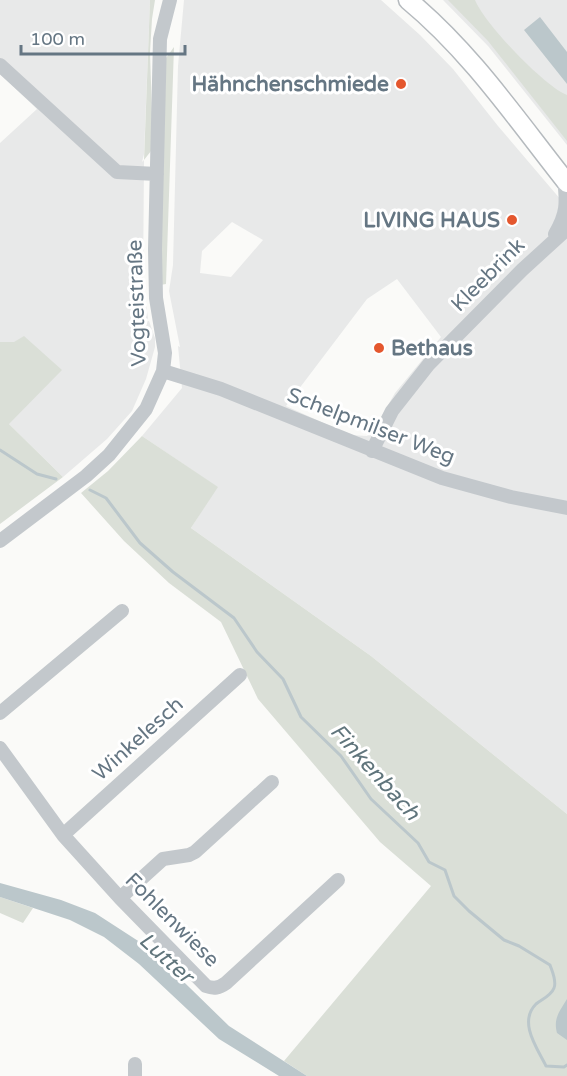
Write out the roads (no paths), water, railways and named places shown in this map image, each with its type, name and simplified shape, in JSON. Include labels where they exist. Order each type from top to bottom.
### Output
[{"type":"main road","points":[[408,0],[431,19],[462,51],[566,175]]},
{"type":"main road","points":[[427,0],[472,46],[566,175]]},
{"type":"street","name":"Vogteistraße","points":[[0,541],[86,476],[109,454],[146,409],[163,371],[165,352],[156,298],[155,275],[161,0]]},
{"type":"street","name":"Vogteistraße","points":[[162,29],[170,0]]},
{"type":"street","points":[[0,65],[117,172],[157,174]]},
{"type":"street","name":"Kleebrink","points":[[549,244],[563,222],[566,211],[566,175]]},
{"type":"street","name":"Kleebrink","points":[[372,452],[392,411],[429,364],[549,244],[567,229]]},
{"type":"street","name":"Schelpmilser Weg","points":[[163,371],[221,389],[372,452],[442,478],[510,497],[567,508]]},
{"type":"street","points":[[0,713],[122,611]]},
{"type":"street","name":"Winkelesch","points":[[63,835],[240,675]]},
{"type":"street","name":"Fohlenwiese","points":[[0,748],[63,835],[120,898],[206,986],[217,988],[226,983],[338,880]]},
{"type":"street","points":[[120,898],[163,858],[189,855],[195,852],[272,782]]},
{"type":"waterway","name":"Finkenbach","points":[[0,450],[37,474],[56,479]]},
{"type":"waterway","name":"Finkenbach","points":[[90,490],[106,498],[140,543],[173,572],[234,618],[257,652],[283,679],[301,717],[341,756],[371,799],[418,843],[429,862],[445,870],[454,896],[504,940],[519,946],[550,965],[555,979],[553,991],[536,1004],[531,1011],[529,1027],[534,1043],[546,1066],[564,1067],[567,1065]]},
{"type":"place","name":"Hähnchenschmiede","points":[[401,84]]},
{"type":"place","name":"LIVING HAUS","points":[[512,220]]},
{"type":"place","name":"Bethaus","points":[[379,348]]},
{"type":"water label","name":"Lutter","points":[[166,958]]}]
